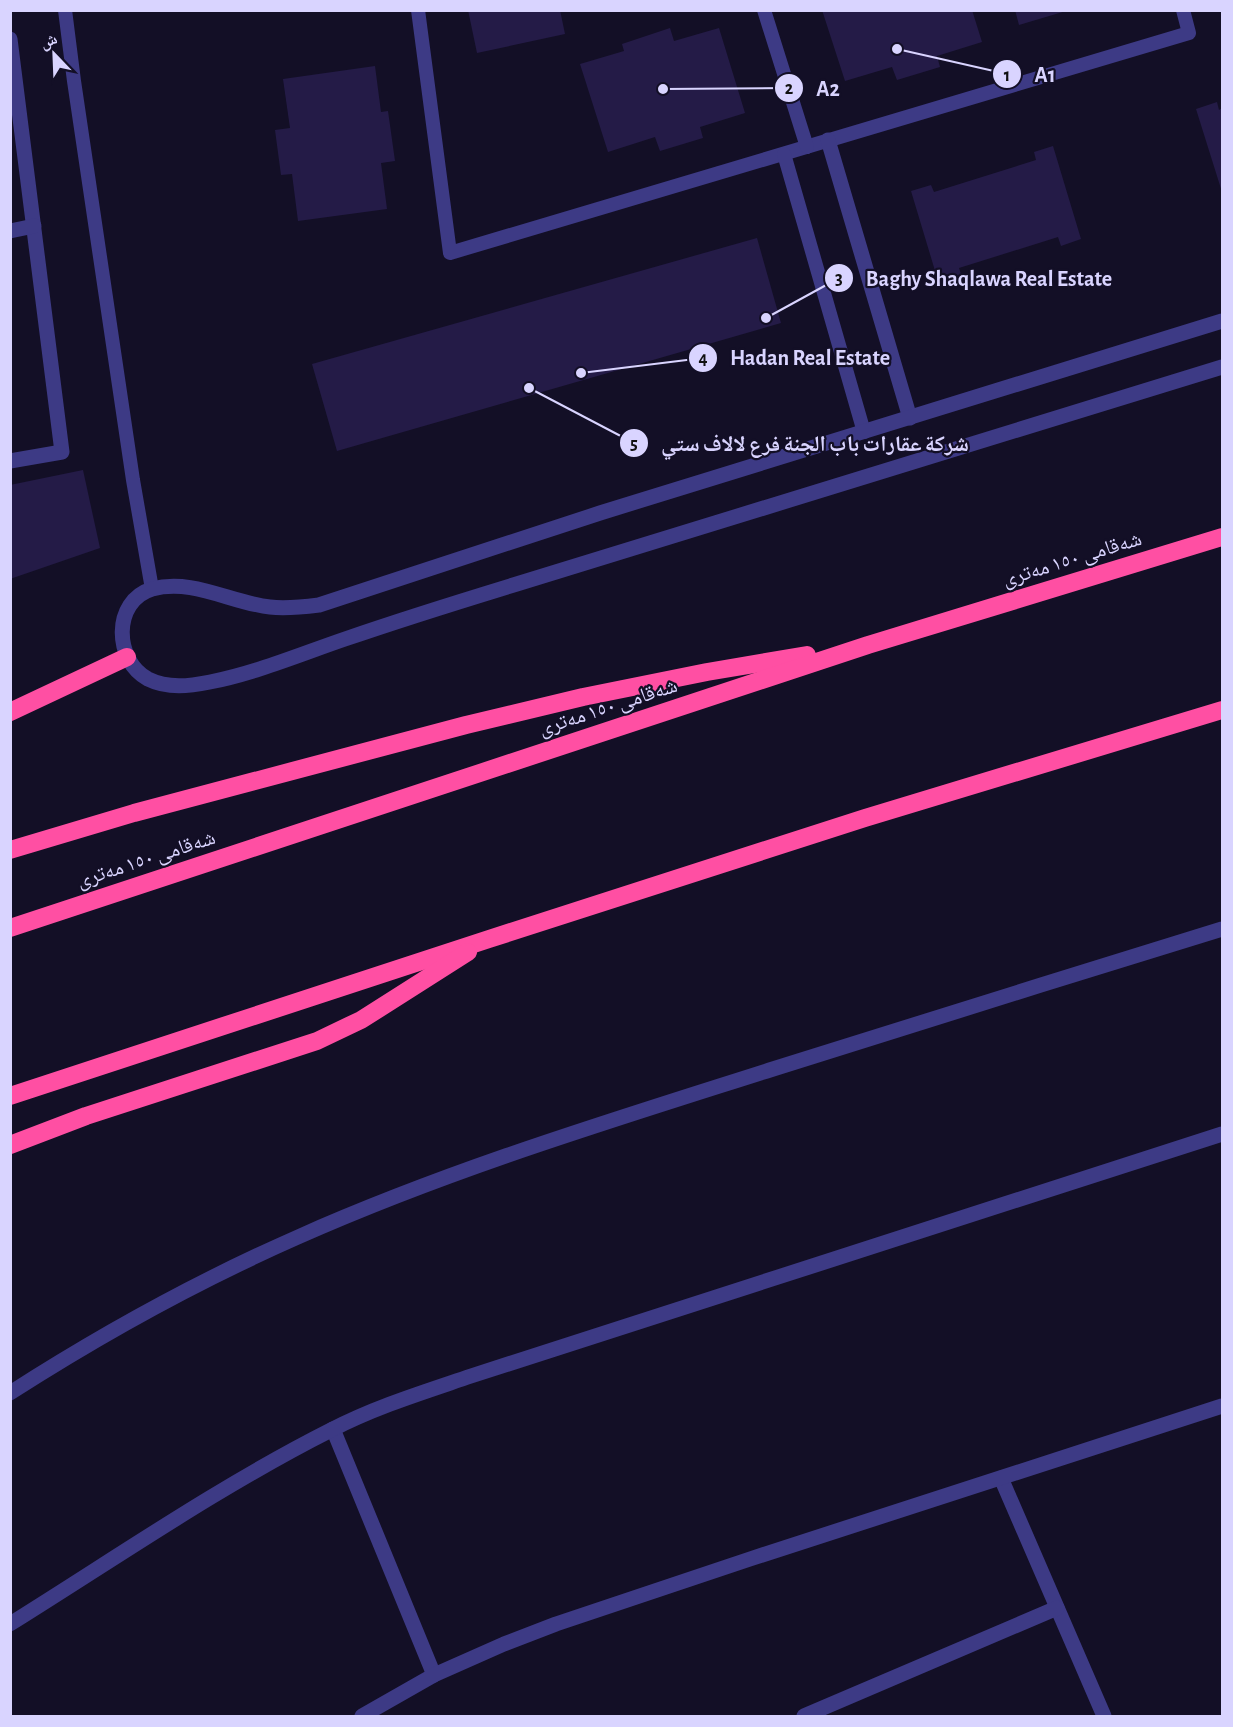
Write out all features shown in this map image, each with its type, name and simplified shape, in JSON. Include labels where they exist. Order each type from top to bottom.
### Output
[{"type":"highway","name":"شەقامی ١٥٠ مەتری","points":[[10,928],[868,645],[1222,537]]},
{"type":"highway","points":[[10,850],[134,813],[466,725],[583,697],[707,672],[868,645]]},
{"type":"highway","points":[[10,712],[127,657]]},
{"type":"highway","points":[[10,1096],[865,818],[1222,710]]},
{"type":"highway","points":[[10,1145],[86,1116],[317,1041],[361,1020],[489,939]]},
{"type":"street","points":[[10,39],[62,452],[10,461]]},
{"type":"street","points":[[828,140],[910,418]]},
{"type":"street","points":[[10,231],[34,226]]},
{"type":"street","points":[[1222,321],[600,513],[319,605],[269,607],[180,586],[152,590],[138,596],[123,619],[123,639],[127,657],[135,669],[148,679],[166,685],[185,686],[234,676],[412,616],[889,467],[1222,367]]},
{"type":"street","points":[[10,1393],[122,1325],[219,1274],[298,1237],[375,1205],[551,1141],[1222,929]]},
{"type":"street","points":[[10,1624],[260,1468],[333,1429],[396,1402],[1222,1134]]},
{"type":"street","points":[[362,1716],[434,1675],[556,1624],[1222,1406]]},
{"type":"street","points":[[333,1429],[434,1675]]},
{"type":"street","points":[[1001,1478],[1104,1716]]},
{"type":"street","points":[[804,1716],[1057,1608]]},
{"type":"lane","points":[[65,10],[129,456],[152,590]]},
{"type":"lane","points":[[418,10],[450,253],[1189,33],[1183,10]]},
{"type":"lane","points":[[764,10],[807,147]]},
{"type":"lane","points":[[784,154],[864,432]]},
{"type":"building","points":[[468,10],[560,10],[565,34],[477,53]]},
{"type":"building","points":[[822,10],[972,10],[982,42],[937,56],[940,67],[897,80],[892,67],[845,81]]},
{"type":"building","points":[[1015,10],[1066,10],[1066,11],[1019,25]]},
{"type":"building","points":[[670,28],[674,41],[719,28],[745,113],[700,127],[703,138],[660,151],[655,137],[608,152],[580,64],[624,51],[622,44]]},
{"type":"building","points":[[375,66],[381,112],[388,111],[395,161],[381,163],[387,209],[298,221],[292,174],[281,175],[275,130],[290,128],[283,79]]},
{"type":"building","points":[[1217,102],[1219,110],[1222,108],[1222,192],[1196,109]]},
{"type":"building","points":[[1053,146],[1081,239],[1061,246],[1058,237],[959,268],[962,277],[939,284],[911,191],[931,185],[934,192],[1036,160],[1034,152]]},
{"type":"building","points":[[757,238],[781,323],[337,451],[312,364]]},
{"type":"building","points":[[83,470],[100,548],[10,579],[10,485]]},
{"type":"place","name":"A1","points":[[897,49]]},
{"type":"place","name":"A2","points":[[663,89]]},
{"type":"place","name":"Baghy Shaqlawa Real Estate","points":[[766,318]]},
{"type":"place","name":"Hadan Real Estate","points":[[581,373]]},
{"type":"place","name":"شركة عقارات باب الجنة فرع لالاف ستي","points":[[529,388]]}]
